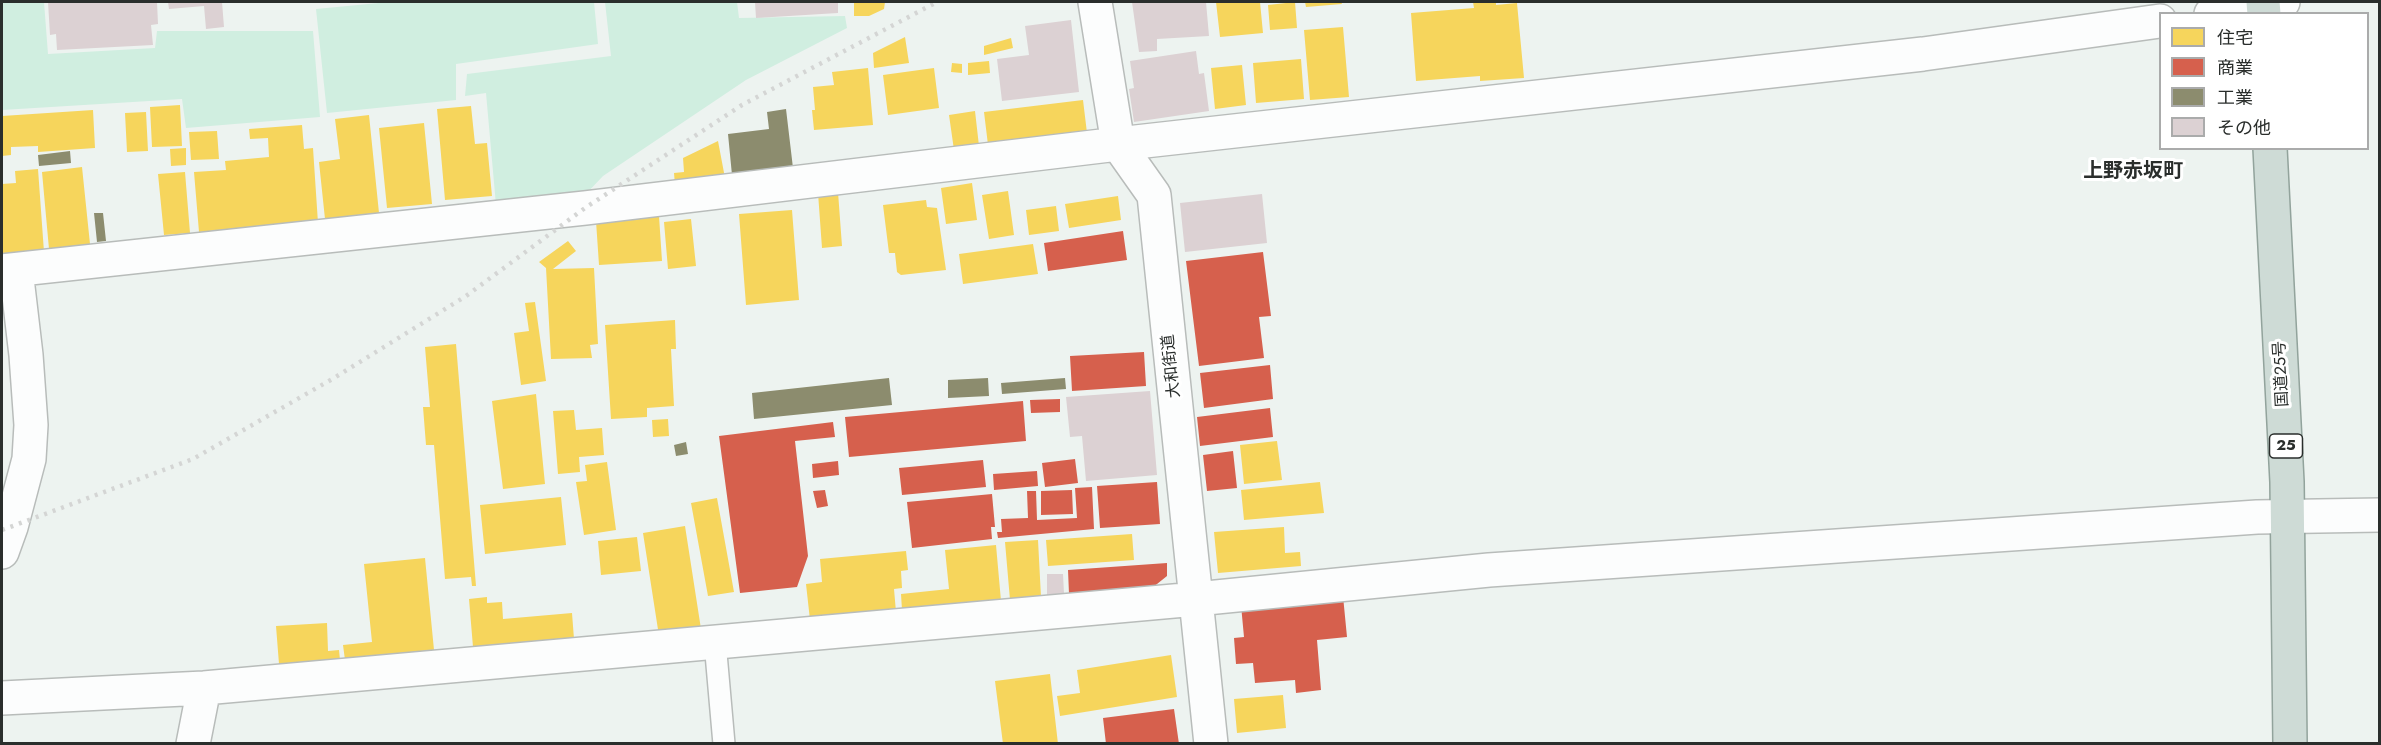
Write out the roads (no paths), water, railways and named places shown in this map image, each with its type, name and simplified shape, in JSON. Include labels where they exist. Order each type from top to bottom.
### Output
[{"type":"highway","name":"国道25号","points":[[2270,150],[2288,516],[2290,744]]},
{"type":"street","name":"大和街道","points":[[1095,2],[1118,144],[1154,195],[1211,744]]},
{"type":"street","points":[[2224,12],[2268,5]]},
{"type":"street","points":[[2,552],[29,459],[31,425],[26,355],[9,271],[597,207],[1118,144],[1923,54],[2159,21]]},
{"type":"street","points":[[2,698],[204,688],[1196,600],[1489,570],[2288,516],[2379,515]]},
{"type":"street","points":[[193,744],[204,688]]},
{"type":"lane","points":[[715,642],[724,744]]},
{"type":"railway","points":[[2,530],[193,459],[334,378],[466,296],[585,208],[742,105],[937,2]]},
{"type":"district","name":"上野赤坂町","points":[[2133,172]]}]
